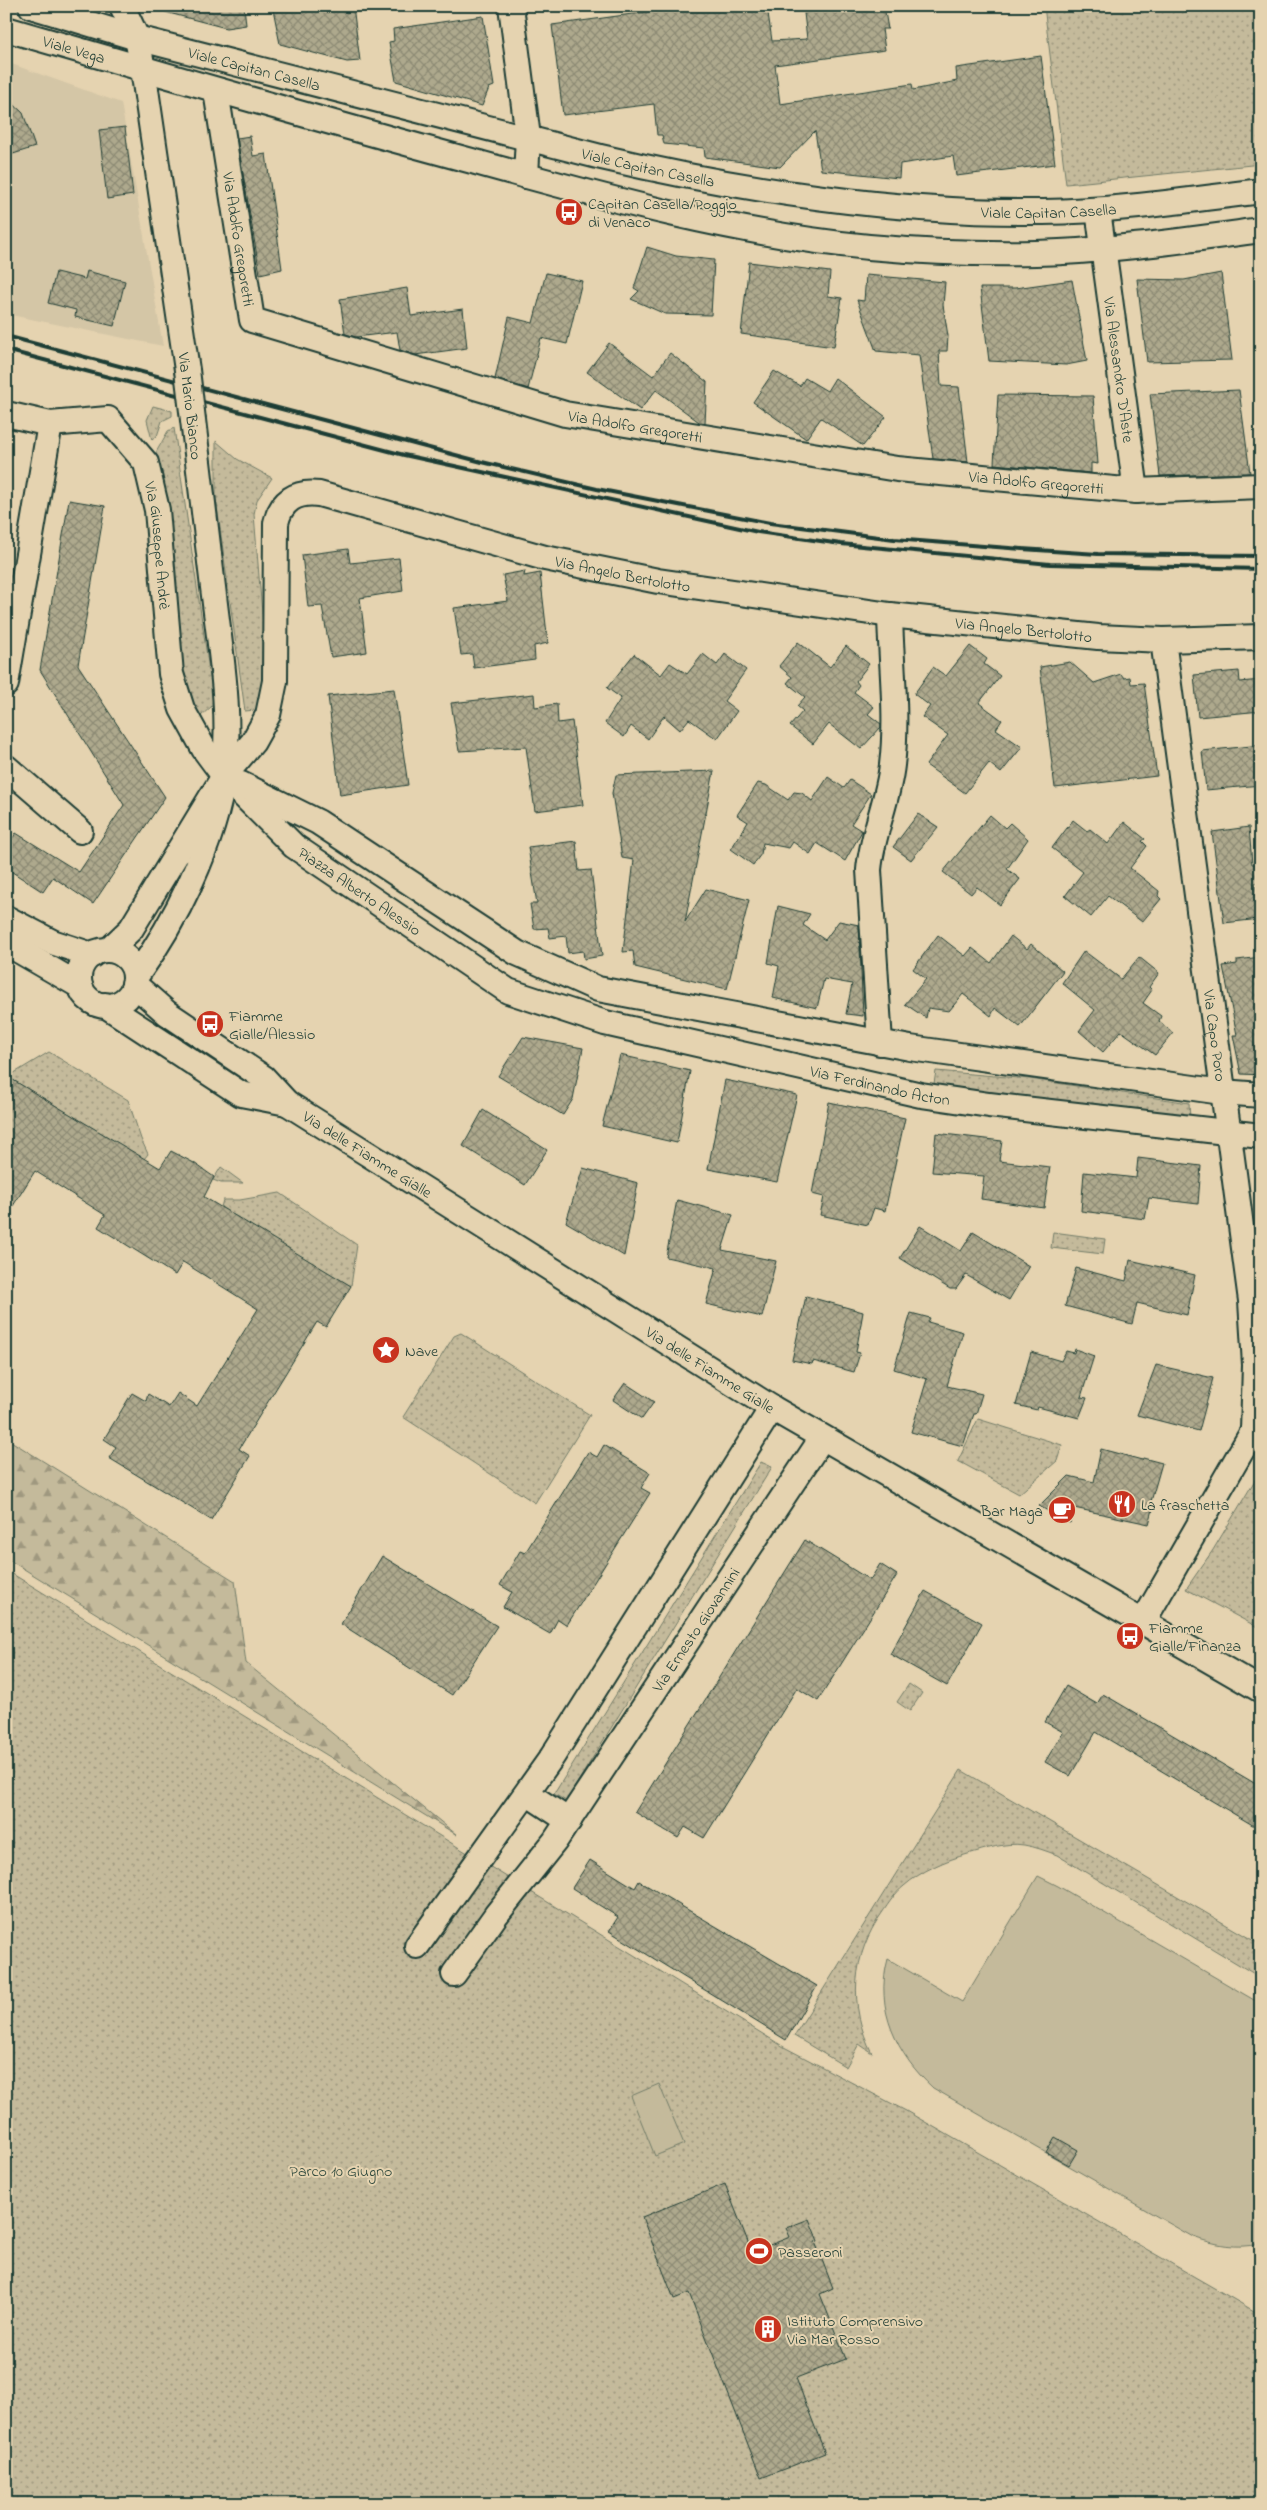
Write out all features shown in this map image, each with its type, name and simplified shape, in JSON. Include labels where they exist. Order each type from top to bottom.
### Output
[{"type":"street","name":"Viale Vega","points":[[31,6],[137,38]]},
{"type":"street","points":[[122,6],[137,38]]},
{"type":"street","points":[[137,38],[140,6]]},
{"type":"street","points":[[511,6],[528,137],[526,176]]},
{"type":"street","name":"Viale Vega","points":[[6,28],[143,69]]},
{"type":"street","name":"Via Mario Bianco","points":[[137,38],[187,370],[227,704],[224,776]]},
{"type":"street","name":"Viale Capitan Casella","points":[[137,38],[677,174],[802,194],[954,209],[1041,212],[1098,210],[1261,191]]},
{"type":"street","name":"Viale Capitan Casella","points":[[143,69],[216,91],[526,176],[672,214],[811,240],[871,247],[966,252],[1034,253],[1103,249],[1261,230]]},
{"type":"street","name":"Via Adolfo Gregoretti","points":[[216,91],[252,320],[565,414],[897,469],[1136,490],[1261,486]]},
{"type":"street","name":"Via Alessandro D'Aste","points":[[1098,210],[1136,490]]},
{"type":"street","name":"Via Giuseppe Andrè","points":[[6,414],[50,424],[108,419],[146,463],[157,510],[174,684],[194,734],[224,776]]},
{"type":"street","points":[[6,684],[50,424]]},
{"type":"street","name":"Via Angelo Bertolotto","points":[[224,776],[252,742],[271,704],[276,663],[276,524],[283,506],[292,497],[302,493],[319,494],[528,554],[597,571],[890,614],[1098,637],[1163,640],[1261,637]]},
{"type":"street","points":[[890,614],[893,755],[888,789],[872,842],[870,870],[880,1043],[1222,1092],[1261,1095]]},
{"type":"street","name":"Via Capo Poro","points":[[1163,640],[1253,1318],[1257,1434]]},
{"type":"street","points":[[6,768],[80,831]]},
{"type":"street","points":[[80,986],[82,965],[131,929],[224,776]]},
{"type":"street","points":[[6,943],[80,986],[91,1001],[105,1006],[123,1000],[164,932],[200,859],[216,811],[224,776]]},
{"type":"street","name":"Piazza Alberto Alessio","points":[[224,776],[318,822],[517,953],[598,989],[880,1043]]},
{"type":"street","name":"Piazza Alberto Alessio","points":[[224,776],[294,846],[508,991]]},
{"type":"street","points":[[6,918],[52,942],[101,952],[118,952],[130,962],[135,981]]},
{"type":"street","name":"Via delle Fiamme Gialle","points":[[135,981],[167,1012],[231,1053],[264,1078],[287,1103],[772,1408],[1261,1690]]},
{"type":"street","name":"Via Ferdinando Acton","points":[[508,991],[605,1023],[899,1090],[989,1105],[1229,1134],[1261,1136]]},
{"type":"street","name":"Via delle Fiamme Gialle","points":[[105,1006],[241,1094],[287,1103]]},
{"type":"street","points":[[417,1946],[528,1794],[772,1408]]},
{"type":"street","points":[[1143,1622],[1257,1434]]},
{"type":"street","name":"Via Ernesto Giovannini","points":[[454,1974],[482,1933],[569,1821],[822,1438]]},
{"type":"street","points":[[528,1794],[569,1821]]},
{"type":"shaded area","points":[[6,62],[121,103],[163,346],[6,314]]},
{"type":"green space","points":[[1044,6],[1261,6],[1261,164],[1066,184]]},
{"type":"green space","points":[[153,406],[172,411],[172,416],[162,421],[157,436],[152,440],[147,420]]},
{"type":"green space","points":[[174,428],[213,698],[212,706],[201,716],[194,716],[180,682],[154,456],[168,431]]},
{"type":"green space","points":[[216,441],[237,459],[272,478],[257,500],[254,514],[265,651],[265,709],[245,711],[216,499]]},
{"type":"green space","points":[[49,1052],[128,1100],[148,1154],[144,1159],[13,1080],[6,1078]]},
{"type":"green space","points":[[936,1071],[1030,1079],[1189,1103],[1190,1119],[933,1090]]},
{"type":"green space","points":[[221,1167],[243,1183],[221,1183],[213,1180]]},
{"type":"green space","points":[[280,1193],[357,1245],[351,1286],[324,1272],[221,1207],[223,1200],[240,1200]]},
{"type":"green space","points":[[1053,1232],[1105,1239],[1103,1254],[1051,1248]]},
{"type":"green space","points":[[461,1333],[590,1415],[535,1503],[403,1417],[454,1336]]},
{"type":"green space","points":[[978,1419],[1062,1445],[1057,1461],[1019,1494],[958,1461]]},
{"type":"green space","points":[[6,1438],[235,1581],[246,1663],[457,1835],[6,1558]]},
{"type":"green space","points":[[761,1462],[772,1467],[566,1801],[554,1794]]},
{"type":"green space","points":[[1255,1480],[1261,1483],[1261,1629],[1186,1589],[1213,1550]]},
{"type":"green space","name":"Parco 10 Giugno","points":[[6,1570],[784,2047],[906,2111],[1261,2315],[1261,2504],[6,2504]]},
{"type":"green space","points":[[909,1684],[922,1693],[910,1711],[897,1702]]},
{"type":"green space","points":[[961,1770],[1261,1945],[1261,1978],[1057,1855],[1024,1845],[1003,1845],[960,1856],[926,1871],[901,1889],[882,1913],[864,1946],[859,1963],[857,1981],[859,2017],[872,2053],[859,2044],[846,2067],[794,2036]]},
{"type":"green space","points":[[1038,1876],[1261,2004],[1261,2244],[1226,2245],[1193,2237],[933,2088],[920,2075],[899,2046],[892,2030],[884,1996],[884,1978],[888,1959],[962,2002]]},
{"type":"green space","points":[[659,2084],[684,2144],[655,2156],[631,2096]]},
{"type":"building","points":[[166,6],[244,6],[246,25],[226,28],[165,12]]},
{"type":"building","points":[[286,6],[353,6],[360,61],[347,62],[280,44],[273,9]]},
{"type":"building","points":[[676,6],[767,6],[772,41],[807,39],[804,13],[856,6],[884,6],[888,29],[882,29],[885,50],[775,65],[780,104],[912,84],[913,90],[957,81],[956,68],[1041,56],[1055,164],[956,176],[953,156],[900,164],[899,178],[821,170],[815,131],[780,167],[705,157],[704,148],[664,144],[662,135],[657,135],[654,104],[563,115],[552,25],[676,8]]},
{"type":"building","points":[[483,16],[494,86],[489,88],[482,106],[396,81],[389,42],[394,41],[393,29]]},
{"type":"building","points":[[6,97],[23,113],[35,147],[10,155],[6,147]]},
{"type":"building","points":[[125,127],[133,195],[107,199],[99,130]]},
{"type":"building","points":[[250,136],[253,156],[266,154],[282,269],[260,274],[237,138]]},
{"type":"building","points":[[647,247],[676,256],[714,260],[711,315],[665,314],[631,299],[639,291],[634,288]]},
{"type":"building","points":[[749,262],[830,272],[828,296],[842,298],[834,347],[741,334]]},
{"type":"building","points":[[87,271],[125,281],[114,326],[75,317],[76,310],[48,303],[56,272],[85,279]]},
{"type":"building","points":[[546,273],[582,281],[567,344],[541,338],[528,389],[495,379],[509,317],[533,323]]},
{"type":"building","points":[[1221,273],[1232,360],[1147,362],[1137,279],[1184,280]]},
{"type":"building","points":[[866,275],[945,282],[943,305],[948,336],[947,351],[939,351],[941,386],[959,387],[968,462],[933,459],[919,355],[876,351],[857,300],[864,301]]},
{"type":"building","points":[[1072,280],[1087,361],[1066,365],[989,361],[980,288],[1015,288]]},
{"type":"building","points":[[407,288],[411,316],[463,309],[467,348],[415,355],[400,350],[397,332],[356,337],[345,334],[340,299]]},
{"type":"building","points":[[609,343],[653,376],[670,353],[707,382],[705,423],[699,422],[656,390],[640,410],[587,372]]},
{"type":"building","points":[[774,371],[800,386],[805,378],[827,391],[835,378],[886,417],[863,446],[821,418],[806,439],[753,402]]},
{"type":"building","points":[[1239,390],[1250,473],[1160,476],[1150,394]]},
{"type":"building","points":[[998,395],[1093,396],[1098,464],[1091,463],[1091,473],[994,464]]},
{"type":"building","points":[[69,500],[105,506],[78,665],[165,797],[93,904],[53,877],[43,892],[6,868],[6,848],[16,833],[79,872],[124,805],[40,670]]},
{"type":"building","points":[[348,549],[350,563],[399,558],[403,591],[360,598],[367,652],[331,657],[322,606],[308,607],[302,555]]},
{"type":"building","points":[[525,571],[524,576],[540,573],[548,643],[534,646],[535,660],[474,668],[472,654],[461,655],[454,608],[508,601],[503,575]]},
{"type":"building","points":[[798,642],[830,667],[846,646],[869,664],[856,681],[859,685],[854,692],[874,707],[868,714],[881,724],[881,727],[861,749],[829,724],[813,744],[790,726],[803,711],[797,706],[805,697],[787,683],[792,677],[779,666]]},
{"type":"building","points":[[970,646],[987,659],[984,664],[1000,676],[979,703],[1002,720],[996,729],[1022,747],[1001,773],[989,763],[965,793],[926,765],[948,735],[922,717],[930,706],[914,694],[933,667],[946,676]]},
{"type":"building","points":[[634,654],[661,675],[670,663],[687,674],[703,654],[717,665],[725,654],[746,670],[724,701],[737,711],[717,739],[689,719],[680,730],[664,716],[648,739],[631,726],[624,737],[605,723],[621,698],[607,688]]},
{"type":"building","points":[[1070,662],[1094,683],[1121,674],[1124,678],[1130,677],[1131,684],[1144,683],[1157,776],[1055,788],[1040,667]]},
{"type":"building","points":[[1239,671],[1240,682],[1261,680],[1261,711],[1198,717],[1194,675]]},
{"type":"building","points":[[394,689],[408,785],[340,795],[328,696]]},
{"type":"building","points":[[534,694],[535,707],[557,704],[558,723],[572,721],[583,805],[535,811],[526,747],[459,751],[451,703]]},
{"type":"building","points":[[1261,745],[1261,785],[1206,790],[1202,751]]},
{"type":"building","points":[[714,771],[685,922],[706,889],[749,900],[727,989],[635,967],[633,951],[623,952],[634,860],[622,858],[612,793],[616,775]]},
{"type":"building","points":[[828,777],[844,788],[850,780],[871,794],[851,824],[862,831],[845,861],[817,843],[810,854],[793,842],[789,848],[763,843],[761,854],[753,865],[731,849],[748,822],[737,815],[758,783],[766,785],[788,800],[794,792],[802,793],[812,801]]},
{"type":"building","points":[[918,814],[938,827],[911,860],[893,847]]},
{"type":"building","points":[[990,815],[1005,828],[1010,823],[1028,839],[1007,869],[1020,879],[1000,905],[977,887],[971,894],[943,872]]},
{"type":"building","points":[[1073,820],[1087,831],[1090,829],[1108,844],[1124,822],[1145,839],[1142,841],[1147,846],[1130,868],[1159,891],[1158,896],[1161,899],[1142,922],[1108,896],[1091,917],[1065,896],[1083,872],[1052,848]]},
{"type":"building","points":[[1249,827],[1252,864],[1261,864],[1261,882],[1255,883],[1260,919],[1224,923],[1212,832]]},
{"type":"building","points":[[576,841],[579,871],[591,870],[602,956],[584,959],[583,951],[568,953],[566,936],[550,938],[548,928],[534,929],[530,904],[537,904],[528,847]]},
{"type":"building","points":[[778,906],[810,914],[803,925],[825,940],[839,921],[859,925],[863,1016],[846,1014],[852,984],[824,979],[817,1008],[773,998],[779,966],[768,963]]},
{"type":"building","points":[[938,935],[965,956],[972,948],[991,963],[1011,936],[1027,949],[1031,944],[1063,971],[1020,1027],[995,1008],[991,1016],[963,994],[949,1011],[928,1008],[926,1018],[905,1004],[926,979],[913,969]]},
{"type":"building","points":[[1084,951],[1121,979],[1139,957],[1159,973],[1149,987],[1152,990],[1143,1003],[1161,1016],[1159,1021],[1173,1033],[1155,1055],[1121,1031],[1103,1052],[1079,1031],[1095,1010],[1062,983]]},
{"type":"building","points":[[1261,957],[1261,1075],[1241,1074],[1233,1035],[1237,1035],[1223,966],[1237,964],[1237,960]]},
{"type":"building","points":[[523,1037],[583,1048],[573,1099],[563,1115],[498,1076]]},
{"type":"building","points":[[620,1055],[690,1071],[677,1143],[602,1126]]},
{"type":"building","points":[[13,1080],[160,1168],[171,1151],[194,1163],[214,1177],[204,1197],[351,1286],[326,1327],[317,1322],[239,1449],[250,1456],[211,1520],[109,1458],[116,1447],[104,1439],[132,1393],[146,1401],[148,1394],[169,1407],[178,1393],[197,1406],[258,1309],[183,1262],[175,1275],[98,1227],[105,1215],[35,1171],[6,1217],[6,1090]]},
{"type":"building","points":[[725,1080],[797,1095],[777,1182],[708,1169]]},
{"type":"building","points":[[829,1102],[905,1118],[885,1211],[874,1208],[868,1225],[820,1215],[824,1197],[812,1194]]},
{"type":"building","points":[[483,1110],[547,1150],[525,1185],[463,1146]]},
{"type":"building","points":[[936,1133],[1002,1141],[999,1161],[1050,1167],[1044,1208],[981,1199],[984,1176],[932,1172]]},
{"type":"building","points":[[1138,1158],[1201,1166],[1198,1204],[1149,1198],[1145,1219],[1081,1211],[1084,1172],[1136,1178]]},
{"type":"building","points":[[583,1168],[638,1183],[624,1256],[566,1222]]},
{"type":"building","points":[[677,1200],[733,1215],[722,1250],[776,1261],[762,1317],[706,1304],[716,1268],[666,1257]]},
{"type":"building","points":[[920,1226],[961,1251],[973,1232],[1029,1266],[1009,1300],[966,1275],[956,1289],[950,1289],[900,1258]]},
{"type":"building","points":[[1130,1260],[1195,1275],[1187,1315],[1137,1303],[1132,1324],[1065,1306],[1076,1268],[1126,1281]]},
{"type":"building","points":[[806,1296],[863,1312],[856,1352],[860,1353],[854,1372],[813,1361],[812,1364],[792,1360]]},
{"type":"building","points":[[911,1313],[930,1318],[928,1322],[963,1332],[947,1386],[982,1394],[963,1446],[911,1432],[927,1379],[894,1369]]},
{"type":"building","points":[[1075,1349],[1094,1356],[1081,1397],[1087,1398],[1079,1418],[1038,1407],[1037,1410],[1016,1405],[1031,1352],[1061,1361],[1066,1351],[1074,1353]]},
{"type":"building","points":[[1156,1365],[1213,1378],[1199,1431],[1137,1415]]},
{"type":"building","points":[[625,1383],[654,1402],[642,1419],[613,1400]]},
{"type":"building","points":[[604,1445],[650,1473],[641,1488],[650,1493],[567,1625],[558,1619],[550,1634],[503,1607],[512,1592],[500,1585],[520,1551],[525,1553],[588,1452],[597,1457]]},
{"type":"building","points":[[1101,1449],[1142,1460],[1143,1458],[1162,1463],[1150,1505],[1154,1506],[1149,1524],[1074,1508],[1070,1523],[1039,1506],[1069,1476],[1094,1482]]},
{"type":"building","points":[[805,1540],[870,1580],[880,1564],[897,1575],[818,1701],[797,1688],[704,1838],[685,1827],[678,1838],[635,1812]]},
{"type":"building","points":[[382,1556],[497,1626],[452,1695],[341,1624]]},
{"type":"building","points":[[925,1591],[982,1623],[947,1686],[890,1654]]},
{"type":"building","points":[[1066,1686],[1097,1704],[1103,1694],[1261,1787],[1261,1830],[1096,1732],[1070,1776],[1045,1762],[1063,1732],[1045,1722]]},
{"type":"building","points":[[590,1860],[635,1888],[639,1881],[817,1986],[786,2040],[609,1931],[618,1917],[572,1888]]},
{"type":"building","points":[[1055,2137],[1078,2150],[1069,2165],[1046,2152]]},
{"type":"building","name":"Istituto Comprensivo Via Mar Rosso","points":[[725,2184],[752,2252],[790,2237],[786,2228],[809,2219],[818,2241],[815,2242],[833,2288],[820,2294],[846,2359],[796,2378],[825,2453],[761,2478],[689,2293],[674,2299],[642,2217]]},
{"type":"railway","points":[[6,336],[482,462],[597,489],[770,523],[894,539],[1022,549],[1098,554],[1261,556]]},
{"type":"railway","points":[[6,350],[404,455],[758,532],[841,544],[1050,564],[1261,569]]},
{"type":"place","name":"Capitan Casella/Poggio di Venaco","points":[[569,212]]},
{"type":"place","name":"Fiamme Gialle/Alessio","points":[[210,1024]]},
{"type":"place","name":"Nave","points":[[386,1350]]},
{"type":"place","name":"La fraschetta","points":[[1122,1504]]},
{"type":"place","name":"Bar Maga","points":[[1062,1510]]},
{"type":"place","name":"Fiamme Gialle/Finanza","points":[[1130,1636]]},
{"type":"place","name":"Passeroni","points":[[759,2251]]},
{"type":"place","name":"Istituto Comprensivo Via Mar Rosso","points":[[768,2329]]}]
